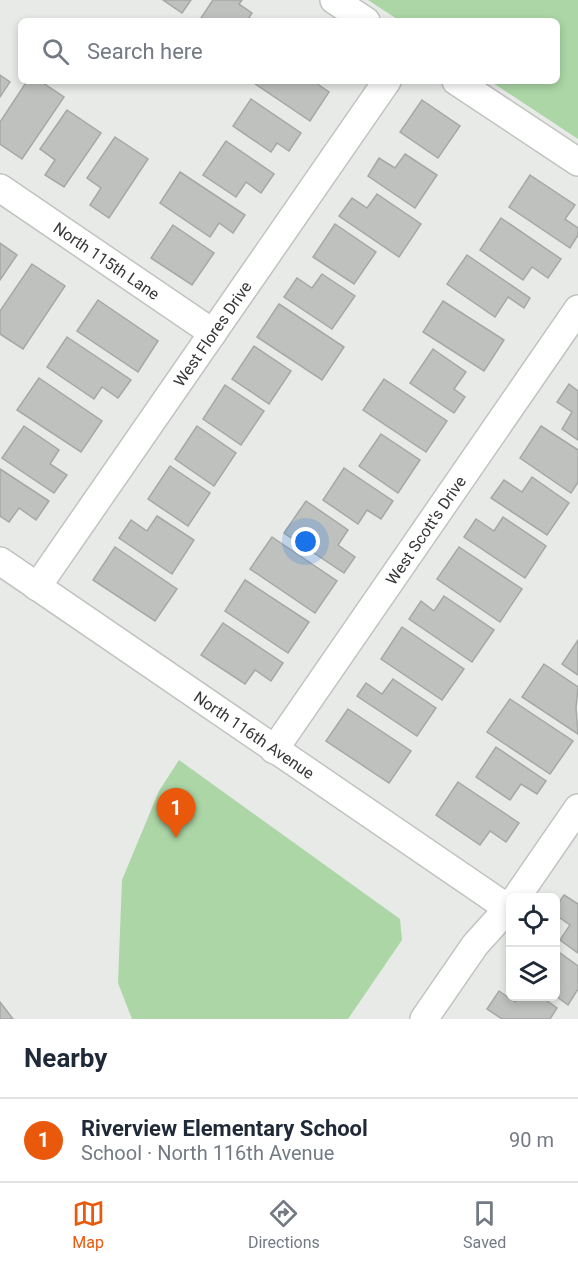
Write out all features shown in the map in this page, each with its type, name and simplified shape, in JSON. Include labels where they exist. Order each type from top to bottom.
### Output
[{"type":"street","points":[[334,0],[361,18]]},
{"type":"street","name":"West Flores Drive","points":[[37,587],[385,84]]},
{"type":"street","points":[[461,84],[578,162]]},
{"type":"street","name":"North 115th Lane","points":[[0,188],[213,333]]},
{"type":"street","name":"West Scott's Drive","points":[[274,750],[578,309]]},
{"type":"street","name":"North 116th Avenue","points":[[0,561],[274,750],[506,900]]},
{"type":"street","points":[[520,893],[578,808]]},
{"type":"street","points":[[424,1019],[475,945],[506,911]]},
{"type":"green space","points":[[368,0],[578,0],[578,139],[495,84],[560,84],[560,18],[395,18]]},
{"type":"green space","points":[[179,760],[400,919],[402,940],[348,1019],[132,1019],[118,983],[122,880],[159,791]]},
{"type":"building","points":[[163,0],[191,0],[182,13]]},
{"type":"building","points":[[213,0],[242,0],[239,4],[252,13],[249,18],[201,18]]},
{"type":"building","points":[[0,75],[10,82],[0,97]]},
{"type":"building","points":[[25,84],[44,84],[64,97],[22,159],[0,144],[0,122]]},
{"type":"building","points":[[255,84],[317,84],[329,92],[310,121]]},
{"type":"building","points":[[251,99],[301,133],[289,151],[277,143],[271,152],[233,126]]},
{"type":"building","points":[[422,100],[460,126],[438,158],[400,132]]},
{"type":"building","points":[[67,110],[101,133],[64,187],[45,175],[55,160],[40,149]]},
{"type":"building","points":[[115,137],[148,159],[109,218],[90,205],[101,188],[87,178]]},
{"type":"building","points":[[226,141],[274,174],[261,193],[246,182],[236,197],[203,175]]},
{"type":"building","points":[[405,154],[437,175],[415,208],[368,176],[379,158],[395,168]]},
{"type":"building","points":[[180,172],[245,215],[233,233],[219,223],[210,237],[160,203]]},
{"type":"building","points":[[530,175],[575,205],[565,219],[578,228],[578,235],[570,248],[509,207]]},
{"type":"building","points":[[377,194],[421,224],[399,257],[339,216],[352,198],[367,208]]},
{"type":"building","points":[[501,218],[561,259],[548,278],[532,267],[523,280],[480,250]]},
{"type":"building","points":[[335,224],[376,252],[354,284],[313,257]]},
{"type":"building","points":[[173,225],[214,253],[192,285],[151,258]]},
{"type":"building","points":[[0,243],[17,255],[0,280]]},
{"type":"building","points":[[467,255],[530,298],[524,308],[508,297],[495,317],[447,284]]},
{"type":"building","points":[[32,264],[65,286],[23,349],[0,334],[0,311]]},
{"type":"building","points":[[322,274],[355,296],[332,329],[284,297],[297,278],[312,288]]},
{"type":"building","points":[[98,300],[158,341],[138,372],[77,331]]},
{"type":"building","points":[[443,301],[504,340],[484,371],[423,332]]},
{"type":"building","points":[[279,304],[344,347],[322,380],[257,337]]},
{"type":"building","points":[[67,337],[131,380],[118,398],[102,387],[94,399],[47,367]]},
{"type":"building","points":[[254,346],[291,371],[269,404],[232,379]]},
{"type":"building","points":[[433,349],[466,372],[454,389],[465,397],[454,413],[410,383]]},
{"type":"building","points":[[39,378],[102,421],[81,452],[17,410]]},
{"type":"building","points":[[384,379],[447,421],[426,452],[363,410]]},
{"type":"building","points":[[569,384],[578,391],[578,440],[562,429],[572,412],[557,402]]},
{"type":"building","points":[[225,385],[264,411],[241,445],[203,419]]},
{"type":"building","points":[[24,426],[59,450],[50,464],[67,475],[54,493],[2,458]]},
{"type":"building","points":[[197,426],[236,453],[214,486],[175,459]]},
{"type":"building","points":[[541,426],[578,450],[578,482],[571,493],[520,458]]},
{"type":"building","points":[[381,434],[420,460],[398,493],[359,466]]},
{"type":"building","points":[[170,466],[210,493],[188,526],[148,499]]},
{"type":"building","points":[[344,468],[393,501],[381,519],[367,510],[358,524],[323,500]]},
{"type":"building","points":[[0,469],[49,501],[36,520],[19,508],[9,522],[0,516]]},
{"type":"building","points":[[532,477],[569,503],[547,535],[491,498],[504,480],[522,492]]},
{"type":"building","points":[[306,501],[348,530],[338,545],[355,557],[344,573],[284,533]]},
{"type":"building","points":[[157,516],[194,540],[172,574],[119,538],[131,520],[147,531]]},
{"type":"building","points":[[503,517],[546,546],[525,578],[464,537],[476,519],[494,531]]},
{"type":"building","points":[[272,537],[337,581],[315,613],[250,569]]},
{"type":"building","points":[[115,547],[177,589],[155,621],[93,580]]},
{"type":"building","points":[[459,547],[522,589],[500,622],[437,579]]},
{"type":"building","points":[[245,580],[309,622],[288,653],[225,611]]},
{"type":"building","points":[[444,596],[494,630],[472,662],[409,619],[421,601],[434,611]]},
{"type":"building","points":[[223,623],[283,663],[271,681],[255,670],[245,684],[201,655]]},
{"type":"building","points":[[402,627],[464,669],[442,700],[381,659]]},
{"type":"building","points":[[578,640],[578,675],[562,664]]},
{"type":"building","points":[[544,664],[578,687],[576,708],[578,734],[522,697]]},
{"type":"building","points":[[393,679],[436,708],[417,736],[357,696],[366,683],[382,694]]},
{"type":"building","points":[[510,699],[573,741],[550,774],[487,732]]},
{"type":"building","points":[[348,709],[411,751],[389,783],[326,741]]},
{"type":"building","points":[[496,747],[546,781],[537,794],[521,784],[510,800],[476,777]]},
{"type":"building","points":[[458,782],[519,823],[506,842],[490,831],[480,845],[436,815]]},
{"type":"building","points":[[564,895],[578,904],[578,953],[560,940],[570,925],[560,918],[560,901]]},
{"type":"building","points":[[560,953],[578,966],[578,989],[568,1005],[560,999]]},
{"type":"building","points":[[499,991],[506,996],[506,1001],[547,1001],[557,1008],[550,1019],[502,1019],[487,1009]]},
{"type":"building","points":[[0,1002],[13,1019],[0,1019]]},
{"type":"place","name":"Riverview Elementary School","points":[[176,838]]}]
